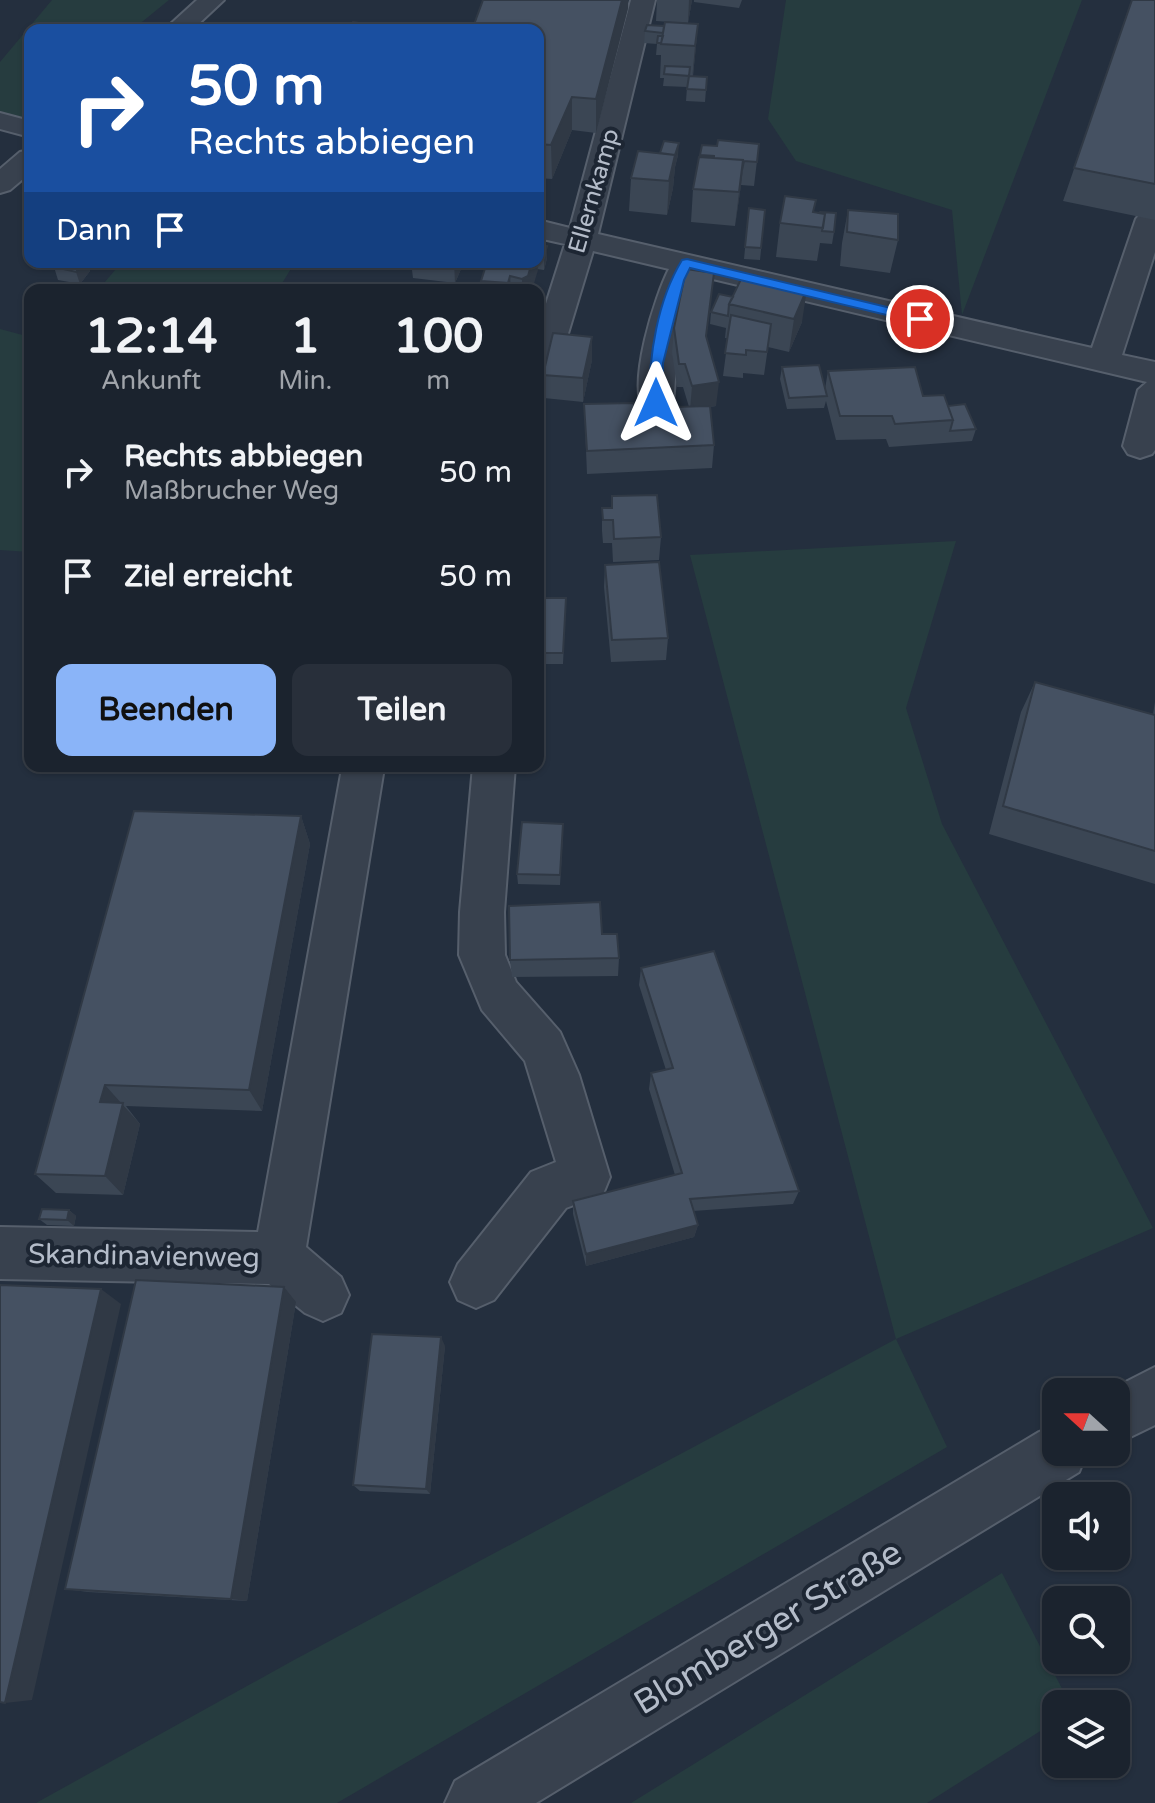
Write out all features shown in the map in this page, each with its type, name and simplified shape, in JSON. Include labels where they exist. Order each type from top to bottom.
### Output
[{"type":"street","points":[[184,24],[212,0]]},
{"type":"street","name":"Ellernkamp","points":[[544,360],[596,193],[643,0]]},
{"type":"street","points":[[0,121],[24,127]]},
{"type":"street","points":[[0,184],[24,163]]},
{"type":"street","points":[[1103,362],[1151,219]]},
{"type":"street","points":[[544,230],[1155,373]]},
{"type":"street","points":[[656,403],[656,363],[678,280],[687,263]]},
{"type":"street","points":[[1140,446],[1155,390]]},
{"type":"street","points":[[476,1282],[549,1189],[585,1177],[555,1075],[543,1047],[498,995],[482,955],[482,912],[494,772]]},
{"type":"street","points":[[279,1258],[362,774]]},
{"type":"street","name":"Skandinavienweg","points":[[0,1253],[279,1258],[323,1295]]},
{"type":"street","points":[[1130,1409],[1155,1394]]},
{"type":"street","name":"Blomberger Straße","points":[[477,1803],[1042,1462]]},
{"type":"green space","points":[[52,0],[169,0],[139,24],[32,24]]},
{"type":"green space","points":[[786,0],[1082,0],[962,315],[952,210],[796,161],[768,119]]},
{"type":"green space","points":[[24,33],[24,120],[0,114],[0,62]]},
{"type":"green space","points":[[117,268],[291,268],[282,284],[103,284]]},
{"type":"green space","points":[[0,329],[24,335],[24,552],[0,550]]},
{"type":"green space","points":[[956,541],[906,708],[942,824],[1153,1228],[896,1339],[690,555]]},
{"type":"green space","points":[[896,1339],[947,1447],[337,1803],[36,1803],[294,1660]]},
{"type":"green space","points":[[1002,1573],[1042,1650],[1042,1674],[1054,1674],[1063,1690],[1042,1690],[1042,1730],[927,1803],[631,1803]]},
{"type":"building","points":[[483,0],[622,0],[596,99],[572,97],[551,145],[544,144],[544,24],[474,24]]},
{"type":"building","points":[[1132,0],[1155,0],[1155,184],[1074,168]]},
{"type":"building","points":[[665,22],[698,24],[695,46],[661,44]]},
{"type":"building","points":[[647,25],[664,26],[663,33],[645,31]]},
{"type":"building","points":[[665,66],[690,67],[689,76],[664,74]]},
{"type":"building","points":[[689,76],[707,77],[706,90],[687,89]]},
{"type":"building","points":[[718,140],[759,144],[757,162],[744,161],[742,170],[743,160],[700,155],[702,145],[717,146]]},
{"type":"building","points":[[664,141],[679,143],[675,155],[660,153]]},
{"type":"building","points":[[638,151],[675,155],[669,181],[631,178]]},
{"type":"building","points":[[699,157],[743,160],[739,192],[693,189]]},
{"type":"building","points":[[785,196],[816,200],[813,212],[825,214],[823,228],[780,223]]},
{"type":"building","points":[[749,208],[765,210],[761,248],[745,247]]},
{"type":"building","points":[[848,210],[898,214],[898,240],[847,232]]},
{"type":"building","points":[[820,212],[836,213],[834,232],[822,231],[825,214]]},
{"type":"building","points":[[58,268],[79,268],[76,272]]},
{"type":"building","points":[[485,268],[530,268],[528,276],[522,279],[510,276],[508,283],[481,281]]},
{"type":"building","points":[[686,269],[714,273],[706,336],[719,382],[692,386],[685,364],[679,364],[674,328]]},
{"type":"building","points":[[743,275],[807,289],[794,319],[729,304]]},
{"type":"building","points":[[719,294],[733,297],[728,316],[711,312]]},
{"type":"building","points":[[731,315],[771,324],[767,352],[746,350],[746,355],[725,353]]},
{"type":"building","points":[[553,333],[592,337],[583,378],[544,375]]},
{"type":"building","points":[[819,365],[827,396],[789,398],[782,367]]},
{"type":"building","points":[[915,367],[923,396],[944,395],[953,420],[895,424],[892,416],[840,416],[828,371]]},
{"type":"building","points":[[634,403],[634,408],[710,406],[714,445],[587,451],[584,404]]},
{"type":"building","points":[[965,404],[976,429],[950,431],[953,420],[948,406]]},
{"type":"building","points":[[657,495],[661,537],[614,539],[613,520],[603,520],[602,508],[612,508],[612,496]]},
{"type":"building","points":[[659,562],[668,638],[612,640],[605,565]]},
{"type":"building","points":[[544,598],[566,598],[563,653],[544,653]]},
{"type":"building","points":[[1035,682],[1155,715],[1155,851],[1003,806]]},
{"type":"building","points":[[134,811],[301,816],[249,1090],[105,1085],[100,1102],[123,1103],[105,1176],[35,1174]]},
{"type":"building","points":[[522,822],[563,824],[560,875],[517,874]]},
{"type":"building","points":[[600,902],[602,934],[617,934],[619,958],[510,960],[509,906]]},
{"type":"building","points":[[714,951],[799,1191],[690,1199],[698,1225],[586,1254],[573,1201],[682,1173],[651,1073],[673,1068],[641,968]]},
{"type":"building","points":[[42,1209],[69,1210],[67,1220],[39,1219]]},
{"type":"building","points":[[136,1280],[284,1287],[231,1599],[65,1589]]},
{"type":"building","points":[[0,1285],[101,1289],[5,1703],[0,1702]]},
{"type":"building","points":[[372,1334],[441,1337],[426,1489],[353,1485]]},
{"type":"route","points":[[656,403],[656,363],[678,280],[687,263],[920,319]]}]
